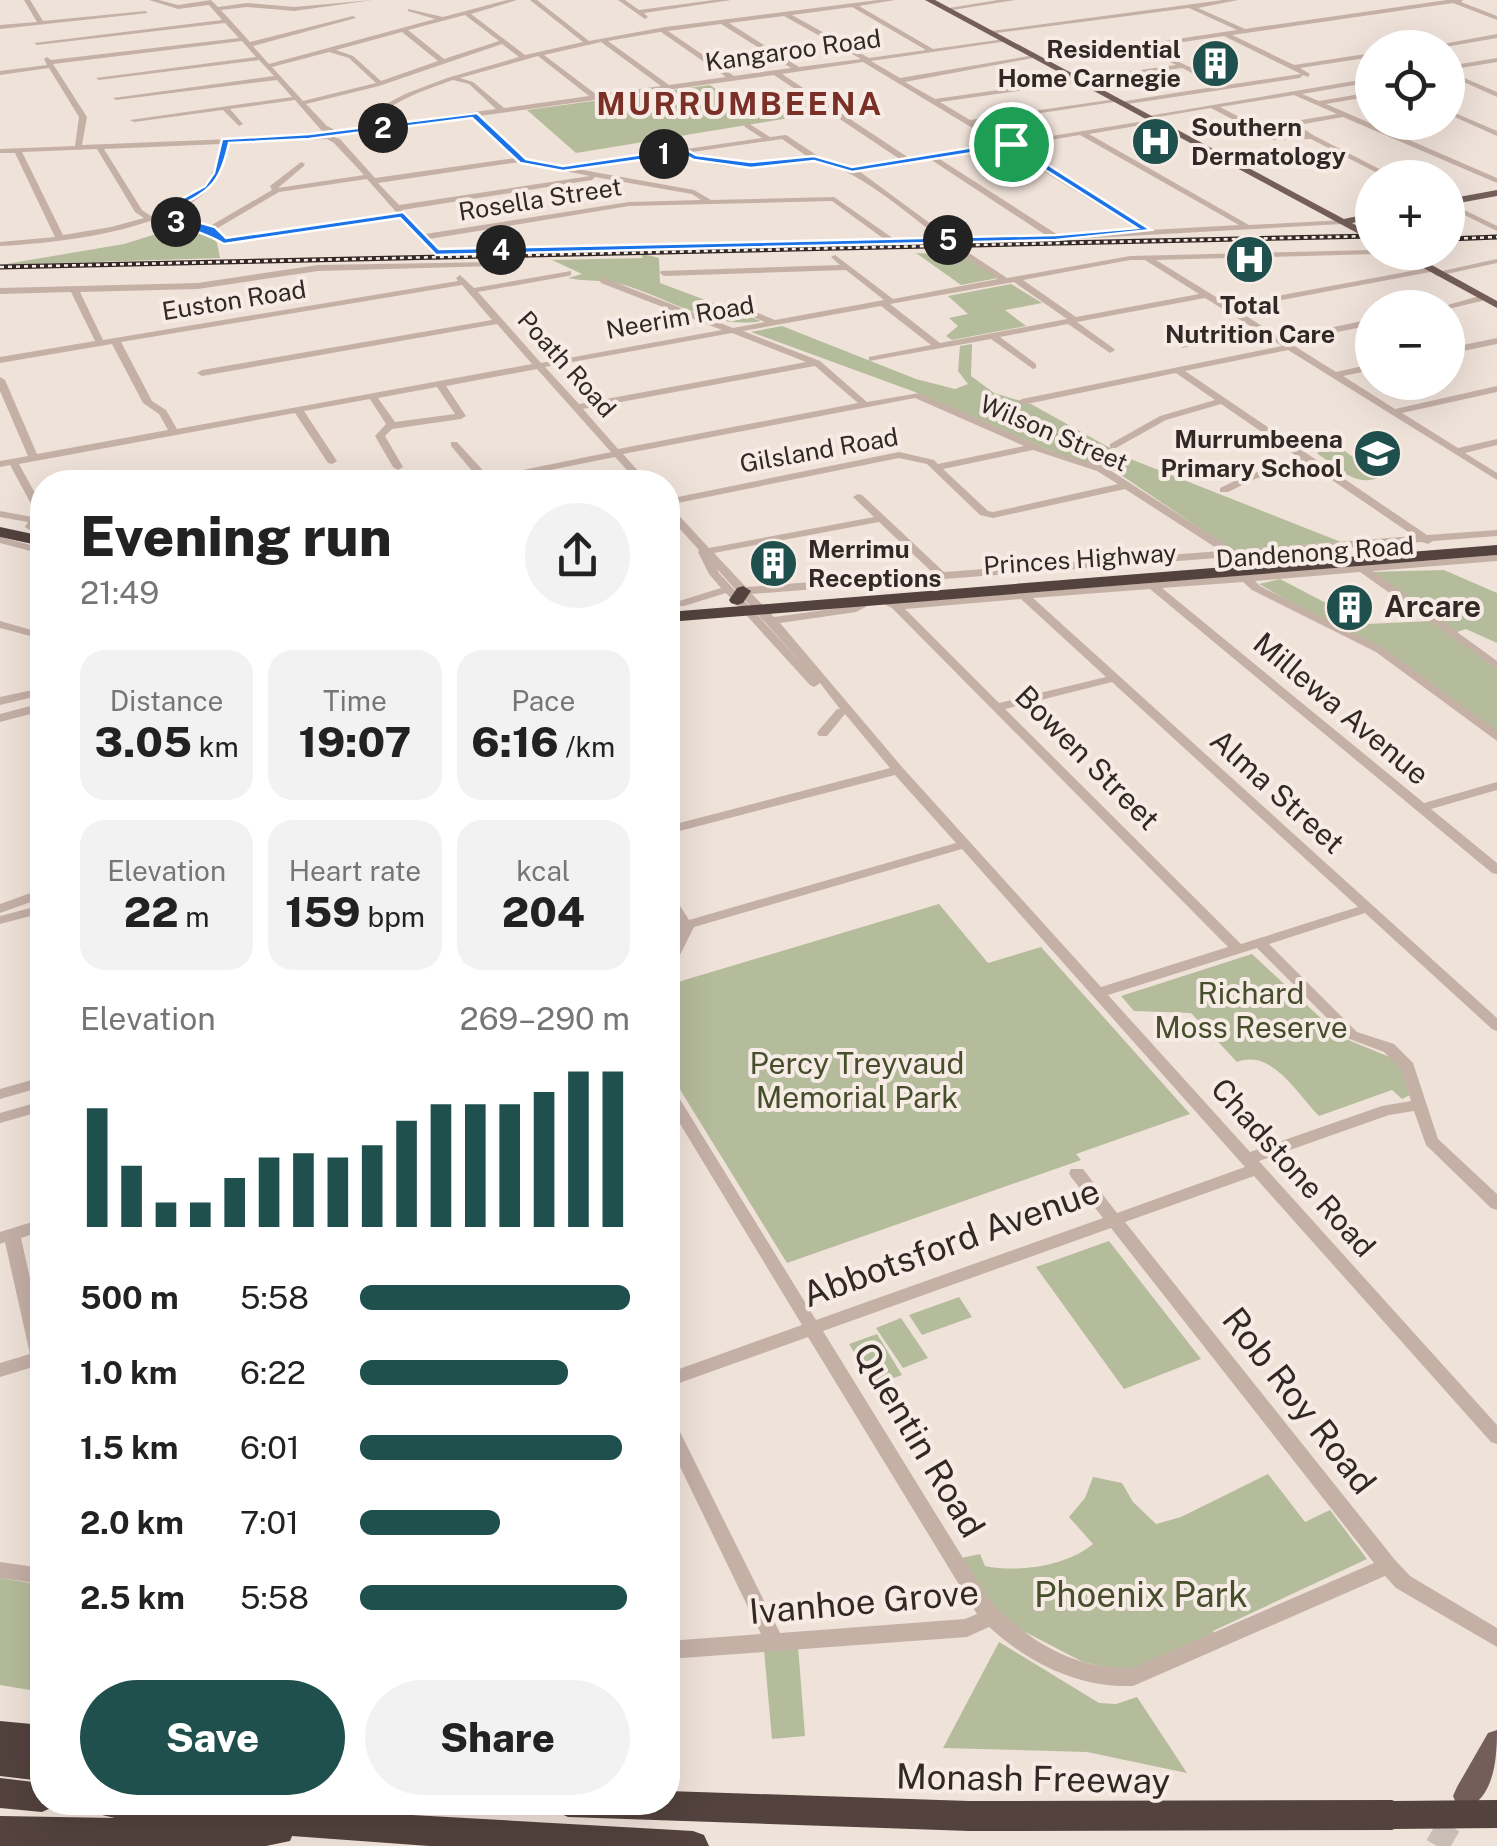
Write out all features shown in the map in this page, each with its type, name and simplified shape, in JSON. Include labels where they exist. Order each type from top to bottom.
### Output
[{"type":"highway","name":"Princes Highway","points":[[1354,559],[1497,536]]},
{"type":"highway","name":"Princes Highway","points":[[747,606],[1497,550]]},
{"type":"highway","name":"Princes Highway","points":[[680,610],[883,602],[1069,580]]},
{"type":"highway","points":[[0,1735],[30,1738]]},
{"type":"highway","points":[[0,1762],[30,1766]]},
{"type":"highway","points":[[0,1793],[30,1796]]},
{"type":"highway","name":"Monash Freeway","points":[[680,1806],[949,1816],[1497,1814]]},
{"type":"highway","points":[[231,1815],[341,1826],[693,1846]]},
{"type":"highway","points":[[0,1832],[214,1835],[341,1826]]},
{"type":"main road","points":[[929,0],[992,34],[1007,36],[1040,60],[1355,229]]},
{"type":"main road","points":[[1465,200],[1497,193]]},
{"type":"main road","points":[[1342,222],[1355,219]]},
{"type":"main road","points":[[1432,270],[1489,301]]},
{"type":"main road","points":[[1466,1796],[1497,1742]]},
{"type":"street","points":[[27,0],[41,22]]},
{"type":"street","points":[[101,0],[110,14]]},
{"type":"street","points":[[152,0],[178,7],[370,0]]},
{"type":"street","points":[[268,66],[514,0]]},
{"type":"street","points":[[532,0],[587,42]]},
{"type":"street","points":[[621,0],[733,79]]},
{"type":"street","points":[[638,12],[728,0]]},
{"type":"street","points":[[359,131],[359,126],[389,108],[455,78],[538,53],[663,29],[892,0]]},
{"type":"street","points":[[945,9],[1012,0]]},
{"type":"street","points":[[1191,6],[1236,0]]},
{"type":"street","points":[[901,80],[1457,0],[1497,18]]},
{"type":"street","points":[[336,2],[375,38]]},
{"type":"street","name":"Poath Road","points":[[211,4],[632,470]]},
{"type":"street","points":[[1179,4],[1246,31]]},
{"type":"street","name":"Kangaroo Road","points":[[0,151],[331,135],[932,51],[1179,4]]},
{"type":"street","points":[[852,5],[932,51]]},
{"type":"street","points":[[410,10],[442,20]]},
{"type":"street","points":[[0,27],[145,13]]},
{"type":"street","points":[[466,13],[523,57]]},
{"type":"street","points":[[786,14],[1146,230]]},
{"type":"street","points":[[0,73],[67,61],[245,42],[353,18]]},
{"type":"street","points":[[37,43],[227,22]]},
{"type":"street","points":[[723,22],[798,70]]},
{"type":"street","points":[[25,25],[82,118],[78,148]]},
{"type":"street","points":[[404,30],[440,60]]},
{"type":"street","points":[[1225,34],[1326,88]]},
{"type":"street","points":[[1465,41],[1497,36]]},
{"type":"street","points":[[602,39],[668,88]]},
{"type":"street","points":[[134,120],[347,97],[378,81],[502,42]]},
{"type":"street","points":[[1143,46],[1226,88]]},
{"type":"street","points":[[331,50],[350,56],[378,81]]},
{"type":"street","points":[[538,53],[596,98]]},
{"type":"street","points":[[99,78],[260,58]]},
{"type":"street","points":[[970,122],[1226,88],[1355,60]]},
{"type":"street","points":[[1465,67],[1495,61]]},
{"type":"street","points":[[935,101],[1183,66]]},
{"type":"street","points":[[776,73],[908,161]]},
{"type":"street","points":[[116,98],[278,78]]},
{"type":"street","points":[[455,78],[472,83],[503,111]]},
{"type":"street","points":[[1465,81],[1497,95]]},
{"type":"street","points":[[852,170],[1355,83]]},
{"type":"street","points":[[1294,93],[1342,115],[1376,124],[1497,181]]},
{"type":"street","points":[[1318,104],[1355,97]]},
{"type":"street","points":[[1212,106],[1275,138],[1308,136]]},
{"type":"street","points":[[226,108],[239,124]]},
{"type":"street","points":[[474,115],[522,160]]},
{"type":"street","points":[[1342,115],[1292,124],[1357,160]]},
{"type":"street","points":[[165,116],[174,126]]},
{"type":"street","points":[[1465,120],[1497,134]]},
{"type":"street","points":[[748,125],[767,138]]},
{"type":"street","points":[[1082,133],[1249,229]]},
{"type":"street","points":[[563,168],[783,136],[814,158],[852,170],[948,240]]},
{"type":"street","points":[[0,244],[60,238],[159,214],[208,188],[218,173],[225,140]]},
{"type":"street","points":[[99,146],[139,212],[148,218]]},
{"type":"street","points":[[17,150],[60,238]]},
{"type":"street","points":[[684,151],[694,157],[751,165],[814,158]]},
{"type":"street","points":[[931,157],[1056,238]]},
{"type":"street","points":[[159,214],[186,226],[212,229],[276,190],[522,160],[694,192],[708,202]]},
{"type":"street","points":[[276,190],[272,188],[301,164]]},
{"type":"street","points":[[212,229],[218,240],[228,242],[602,176]]},
{"type":"street","name":"Rosella Street","points":[[423,237],[628,204],[834,199],[890,240]]},
{"type":"street","points":[[1465,212],[1497,228]]},
{"type":"street","points":[[436,252],[1056,238],[1342,222]]},
{"type":"street","name":"Neerim Road","points":[[0,464],[1146,256],[1355,251]]},
{"type":"street","points":[[969,255],[1110,350]]},
{"type":"street","points":[[1146,256],[1497,477]]},
{"type":"street","points":[[835,257],[938,346]]},
{"type":"street","points":[[1465,265],[1497,261]]},
{"type":"street","points":[[0,291],[198,286],[318,268],[495,264]]},
{"type":"street","points":[[664,273],[848,267]]},
{"type":"street","points":[[1228,308],[1432,270]]},
{"type":"street","name":"Euston Road","points":[[4,359],[568,272]]},
{"type":"street","points":[[604,281],[816,362],[863,403]]},
{"type":"street","points":[[74,289],[100,343]]},
{"type":"street","points":[[872,360],[1207,295]]},
{"type":"street","points":[[728,304],[776,323]]},
{"type":"street","points":[[202,373],[499,322]]},
{"type":"street","points":[[1022,402],[1177,370],[1355,326]]},
{"type":"street","points":[[1185,346],[1264,330]]},
{"type":"street","points":[[994,336],[1034,366]]},
{"type":"street","points":[[115,340],[148,402],[163,412],[174,432]]},
{"type":"street","points":[[1465,347],[1497,340]]},
{"type":"street","points":[[576,408],[816,362]]},
{"type":"street","points":[[1177,370],[1429,541]]},
{"type":"street","points":[[1336,375],[1355,371]]},
{"type":"street","points":[[0,380],[30,484]]},
{"type":"street","points":[[398,467],[381,438],[390,426],[459,417],[462,412],[440,384]]},
{"type":"street","points":[[1394,412],[1497,389]]},
{"type":"street","name":"Wilson Street","points":[[863,403],[918,395],[1034,446],[1101,468],[1231,553]]},
{"type":"street","points":[[372,396],[390,426]]},
{"type":"street","points":[[1113,446],[1163,418],[1221,401]]},
{"type":"street","points":[[548,470],[863,403]]},
{"type":"street","points":[[298,410],[332,461]]},
{"type":"street","points":[[1456,452],[1497,442]]},
{"type":"street","points":[[454,444],[473,470]]},
{"type":"street","name":"Gilsland Road","points":[[680,500],[892,456],[919,458],[935,468],[1034,446]]},
{"type":"street","points":[[1224,490],[1307,460]]},
{"type":"street","points":[[935,468],[984,513],[993,515],[1128,485]]},
{"type":"street","points":[[858,498],[942,576]]},
{"type":"street","points":[[704,552],[881,519]]},
{"type":"street","points":[[680,524],[747,606]]},
{"type":"street","name":"Dandenong Road","points":[[747,606],[942,576],[1154,586],[1248,579],[1429,541],[1497,536]]},
{"type":"street","points":[[0,540],[30,548]]},
{"type":"street","name":"Dandenong Road","points":[[883,602],[1024,596],[1069,580],[1231,553],[1354,559],[1497,558]]},
{"type":"street","points":[[1354,559],[1497,666]]},
{"type":"street","points":[[1248,579],[1256,588],[1380,650],[1497,737]]},
{"type":"street","name":"Millewa Avenue","points":[[1154,586],[1497,870]]},
{"type":"street","name":"Alma Street","points":[[1024,596],[1497,1026]]},
{"type":"street","name":"Bowen Street","points":[[883,602],[997,708],[1238,949]]},
{"type":"street","name":"Chadstone Road","points":[[747,606],[841,712],[888,758]]},
{"type":"street","name":"Chadstone Road","points":[[747,606],[966,844],[1497,1437]]},
{"type":"street","points":[[0,624],[30,633]]},
{"type":"street","points":[[997,708],[1114,678]]},
{"type":"street","points":[[0,701],[30,695]]},
{"type":"street","points":[[0,718],[30,712]]},
{"type":"street","points":[[822,733],[841,712]]},
{"type":"street","points":[[680,827],[898,770]]},
{"type":"street","points":[[1422,808],[1497,786]]},
{"type":"street","points":[[680,934],[683,927],[711,916],[966,844]]},
{"type":"street","points":[[0,909],[30,900]]},
{"type":"street","points":[[1099,993],[1368,908]]},
{"type":"street","points":[[0,920],[30,912]]},
{"type":"street","points":[[680,921],[683,927]]},
{"type":"street","points":[[1259,942],[1352,1034],[1389,1048],[1408,1067],[1431,1141],[1497,1204]]},
{"type":"street","points":[[0,1094],[30,1085]]},
{"type":"street","name":"Abbotsford Avenue","points":[[680,1376],[1114,1220],[1387,1110],[1420,1105]]},
{"type":"street","points":[[0,1118],[30,1109]]},
{"type":"street","name":"Quentin Road","points":[[680,1111],[990,1617]]},
{"type":"street","name":"Rob Roy Road","points":[[1076,1172],[1388,1566],[1403,1582],[1497,1638]]},
{"type":"street","points":[[6,1236],[30,1323]]},
{"type":"street","points":[[0,1370],[30,1365]]},
{"type":"street","points":[[680,1450],[774,1643]]},
{"type":"street","name":"Ivanhoe Grove","points":[[680,1649],[967,1628],[990,1617],[1080,1672],[1122,1679],[1142,1674],[1388,1566]]},
{"type":"street","points":[[0,1570],[30,1574]]},
{"type":"green space","points":[[710,85],[736,103],[799,94],[826,112],[576,153],[527,110]]},
{"type":"green space","points":[[182,226],[207,230],[217,243],[220,258],[0,265],[124,244]]},
{"type":"green space","points":[[640,253],[659,258],[660,283],[761,321],[726,321],[624,285],[568,278],[582,274],[552,260],[643,258]]},
{"type":"green space","points":[[916,253],[968,256],[998,278],[961,285]]},
{"type":"green space","points":[[1011,284],[1042,303],[1005,310],[1026,326],[952,340],[946,336],[958,326],[949,318],[968,314],[948,296]]},
{"type":"green space","points":[[782,326],[916,379],[955,389],[968,384],[958,371],[960,346],[972,344],[971,376],[994,393],[1031,404],[1128,458],[1341,542],[1232,550],[1115,471],[1058,454],[915,392],[751,332]]},
{"type":"green space","points":[[1342,449],[1380,477],[1363,480],[1348,475],[1318,454],[1317,450]]},
{"type":"green space","points":[[1444,570],[1497,593],[1497,643],[1466,629],[1454,633],[1369,572]]},
{"type":"green space","points":[[1280,579],[1366,624],[1432,621],[1497,669],[1497,733],[1423,677],[1259,584]]},
{"type":"green space","name":"Percy Treyvaud Memorial Park","points":[[939,904],[988,963],[1041,947],[1190,1114],[1076,1154],[1081,1160],[787,1263],[680,1089],[680,981]]},
{"type":"green space","name":"Richard Moss Reserve","points":[[1252,954],[1341,1037],[1392,1058],[1401,1067],[1410,1095],[1402,1099],[1392,1090],[1319,1116],[1272,1067],[1250,1060],[1237,1062],[1191,1013],[1134,1011],[1121,996]]},
{"type":"green space","points":[[1109,1241],[1201,1359],[1124,1389],[1036,1267]]},
{"type":"green space","points":[[959,1297],[972,1317],[922,1335],[909,1315]]},
{"type":"green space","points":[[901,1318],[928,1358],[903,1368],[876,1328]]},
{"type":"green space","points":[[877,1334],[902,1375],[874,1385],[849,1344]]},
{"type":"green space","name":"Phoenix Park","points":[[1268,1474],[1305,1522],[1330,1510],[1367,1559],[1213,1631],[1216,1638],[1134,1674],[1083,1662],[994,1616],[957,1559],[980,1554],[985,1566],[1027,1568],[1082,1552],[1093,1544],[1069,1517],[1085,1498],[1093,1477],[1122,1483],[1133,1502],[1156,1524],[1181,1517]]},
{"type":"green space","points":[[0,1578],[30,1583],[30,1690],[0,1685]]},
{"type":"green space","points":[[999,1642],[1099,1703],[1116,1704],[1137,1697],[1187,1773],[1087,1752],[943,1748]]},
{"type":"green space","points":[[798,1646],[805,1736],[772,1739],[764,1650]]},
{"type":"tunnel","points":[[1437,1846],[1459,1808]]},
{"type":"railway","points":[[0,267],[1355,236]]},
{"type":"railway","points":[[1465,238],[1497,237]]},
{"type":"place","name":"Residential Home Carnegie","points":[[1216,63]]},
{"type":"place","name":"Southern Dermatology","points":[[1156,141]]},
{"type":"place","name":"Total Nutrition Care","points":[[1250,259]]},
{"type":"place","name":"Murrumbeena Primary School","points":[[1378,453]]},
{"type":"place","name":"Merrimu Receptions","points":[[773,563]]},
{"type":"place","name":"Arcare","points":[[1349,607]]},
{"type":"district","name":"MURRUMBEENA","points":[[740,104]]},
{"type":"route","points":[[474,115],[524,161],[563,168],[684,151],[694,157],[751,165],[814,158],[852,170],[1011,144],[1146,230],[1056,238],[436,252],[403,214],[224,242],[218,240],[212,229],[186,226],[159,214],[208,188],[218,173],[225,140],[359,131],[474,115]]}]
